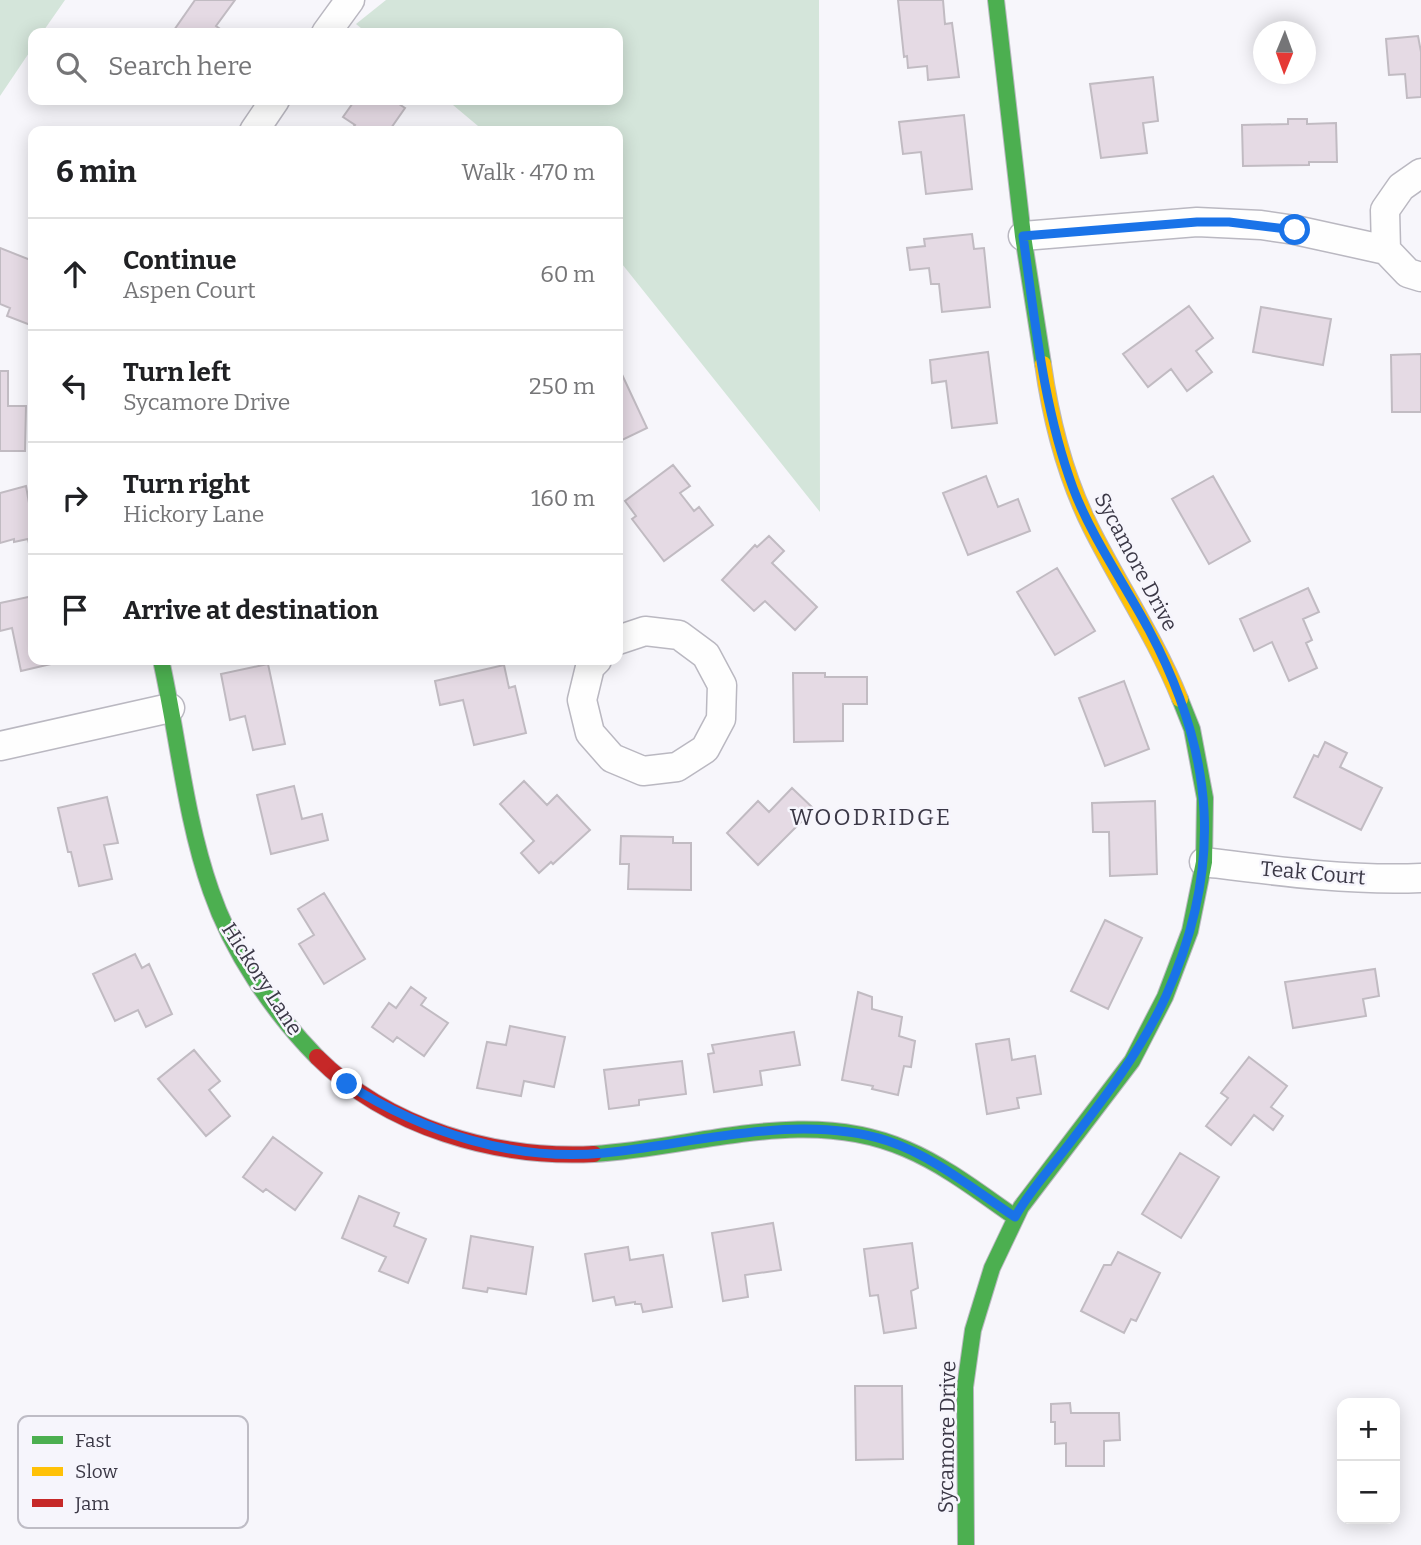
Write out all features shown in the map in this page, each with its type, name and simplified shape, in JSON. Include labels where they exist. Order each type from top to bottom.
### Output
[{"type":"street","points":[[330,28],[350,0]]},
{"type":"street","name":"Sycamore Drive","points":[[966,1545],[967,1456],[964,1415],[969,1360],[974,1330],[992,1268],[1015,1217],[1132,1060],[1166,997],[1190,931],[1204,862],[1205,798],[1192,730],[1165,660],[1091,528],[1060,450],[1042,364],[1023,236],[996,0]]},
{"type":"street","points":[[257,126],[272,105]]},
{"type":"street","points":[[1386,250],[1385,210],[1401,187],[1421,173]]},
{"type":"street","points":[[1023,236],[1166,223],[1229,222],[1295,230],[1386,250],[1408,273],[1421,277]]},
{"type":"street","points":[[591,665],[582,700],[590,733],[611,758],[643,771],[677,767],[705,749],[721,719],[722,685],[706,655],[679,635],[645,631],[623,638]]},
{"type":"street","name":"Hickory Lane","points":[[162,665],[208,882],[220,914],[235,944],[274,1006],[319,1060],[347,1084],[378,1104],[412,1120],[485,1144],[523,1152],[563,1155],[603,1153],[724,1136],[805,1129],[847,1132],[888,1141],[925,1157],[1015,1217]]},
{"type":"street","points":[[0,746],[170,708]]},
{"type":"street","name":"Teak Court","points":[[1204,862],[1370,879],[1421,878]]},
{"type":"green space","points":[[0,0],[65,0],[45,28],[28,28],[28,54],[0,96]]},
{"type":"green space","points":[[386,0],[819,0],[820,512],[623,265],[623,126],[478,126],[453,105],[623,105],[623,28],[361,28],[356,24]]},
{"type":"building","points":[[195,0],[235,0],[216,26],[219,28],[175,28]]},
{"type":"building","points":[[898,0],[943,0],[945,24],[952,23],[959,77],[928,80],[927,66],[908,68],[907,56],[904,57]]},
{"type":"building","points":[[1418,36],[1421,52],[1421,97],[1407,98],[1405,74],[1389,75],[1386,39]]},
{"type":"building","points":[[1153,77],[1158,121],[1143,123],[1147,153],[1101,158],[1090,84]]},
{"type":"building","points":[[351,105],[400,105],[405,108],[392,126],[354,126],[343,117]]},
{"type":"building","points":[[964,115],[972,189],[926,194],[921,152],[903,154],[899,122]]},
{"type":"building","points":[[1288,119],[1307,119],[1307,124],[1336,123],[1337,162],[1243,166],[1242,125],[1288,124]]},
{"type":"building","points":[[972,234],[974,249],[984,248],[990,307],[942,312],[939,284],[931,284],[929,268],[910,270],[907,248],[925,246],[924,239]]},
{"type":"building","points":[[0,248],[28,259],[28,324],[7,316],[10,308],[0,304]]},
{"type":"building","points":[[1189,306],[1213,338],[1196,351],[1212,372],[1187,391],[1171,369],[1148,387],[1123,354]]},
{"type":"building","points":[[1261,307],[1331,319],[1323,365],[1253,352]]},
{"type":"building","points":[[988,352],[997,423],[952,428],[946,381],[932,383],[930,360]]},
{"type":"building","points":[[1421,354],[1421,412],[1392,412],[1391,355]]},
{"type":"building","points":[[0,371],[8,371],[8,406],[26,406],[25,451],[0,451]]},
{"type":"building","points":[[623,377],[647,428],[623,440]]},
{"type":"building","points":[[673,465],[690,486],[680,493],[694,511],[699,507],[713,525],[664,561],[632,519],[636,516],[625,501]]},
{"type":"building","points":[[986,476],[998,507],[1018,499],[1030,531],[968,555],[943,493]]},
{"type":"building","points":[[1213,476],[1250,541],[1209,564],[1172,499]]},
{"type":"building","points":[[26,486],[28,539],[0,543],[0,493]]},
{"type":"building","points":[[769,536],[784,551],[772,563],[817,607],[795,630],[765,601],[754,611],[722,580],[755,545],[757,547]]},
{"type":"building","points":[[1057,568],[1095,631],[1055,655],[1017,592]]},
{"type":"building","points":[[1308,588],[1319,612],[1303,619],[1312,640],[1306,643],[1317,668],[1289,681],[1272,642],[1254,651],[1240,619]]},
{"type":"building","points":[[28,597],[28,665],[47,665],[21,671],[12,628],[0,631],[0,603]]},
{"type":"building","points":[[268,665],[285,744],[253,750],[245,716],[230,720],[221,674]]},
{"type":"building","points":[[504,665],[509,688],[515,686],[526,733],[474,745],[463,700],[440,705],[435,681]]},
{"type":"building","points":[[793,673],[825,673],[825,677],[867,677],[867,704],[843,704],[843,741],[794,742]]},
{"type":"building","points":[[1124,681],[1149,749],[1105,766],[1079,698]]},
{"type":"building","points":[[1325,742],[1347,753],[1340,767],[1382,788],[1361,830],[1294,797],[1314,755],[1318,757]]},
{"type":"building","points":[[524,781],[547,805],[557,795],[590,830],[553,864],[551,862],[539,873],[521,853],[534,841],[500,804]]},
{"type":"building","points":[[294,786],[302,819],[322,814],[328,840],[271,854],[257,795]]},
{"type":"building","points":[[792,788],[814,809],[758,865],[727,833],[758,801],[769,812]]},
{"type":"building","points":[[107,797],[118,843],[104,845],[112,879],[79,886],[58,808]]},
{"type":"building","points":[[1155,801],[1157,874],[1110,876],[1109,832],[1093,832],[1092,803]]},
{"type":"building","points":[[621,836],[673,837],[673,843],[691,843],[691,890],[628,889],[629,864],[620,864]]},
{"type":"building","points":[[324,893],[365,959],[324,984],[299,944],[314,935],[298,909]]},
{"type":"building","points":[[1105,920],[1142,938],[1108,1009],[1071,991]]},
{"type":"building","points":[[135,954],[142,968],[149,964],[172,1014],[146,1027],[138,1010],[115,1021],[93,974]]},
{"type":"building","points":[[1375,969],[1379,996],[1363,999],[1366,1016],[1293,1028],[1285,982]]},
{"type":"building","points":[[411,987],[426,998],[421,1005],[448,1023],[424,1056],[397,1037],[393,1042],[372,1027],[389,1003],[396,1008]]},
{"type":"building","points":[[858,992],[872,997],[872,1009],[902,1017],[899,1036],[915,1041],[911,1067],[904,1066],[898,1095],[872,1089],[873,1086],[842,1080]]},
{"type":"building","points":[[510,1026],[565,1037],[554,1087],[524,1081],[521,1096],[477,1088],[487,1042],[506,1045]]},
{"type":"building","points":[[794,1032],[800,1065],[760,1071],[762,1085],[714,1092],[708,1054],[714,1053],[712,1045]]},
{"type":"building","points":[[1009,1039],[1012,1060],[1035,1056],[1041,1094],[1017,1098],[1019,1108],[987,1114],[976,1044]]},
{"type":"building","points":[[194,1050],[220,1081],[209,1090],[230,1116],[206,1136],[158,1079]]},
{"type":"building","points":[[1249,1057],[1287,1086],[1271,1107],[1283,1116],[1273,1130],[1254,1115],[1231,1145],[1206,1126],[1228,1098],[1221,1093]]},
{"type":"building","points":[[682,1061],[686,1094],[639,1100],[639,1105],[609,1109],[604,1070]]},
{"type":"building","points":[[273,1137],[322,1173],[295,1210],[266,1189],[263,1192],[243,1177]]},
{"type":"building","points":[[1180,1153],[1219,1177],[1181,1238],[1142,1214]]},
{"type":"building","points":[[359,1196],[399,1213],[394,1226],[426,1239],[408,1283],[379,1271],[386,1257],[342,1238]]},
{"type":"building","points":[[773,1223],[781,1270],[745,1275],[748,1297],[723,1301],[712,1233]]},
{"type":"building","points":[[471,1236],[533,1247],[526,1294],[488,1288],[487,1292],[463,1288]]},
{"type":"building","points":[[912,1243],[918,1288],[911,1291],[916,1328],[884,1333],[878,1295],[870,1296],[864,1249]]},
{"type":"building","points":[[628,1247],[630,1260],[663,1255],[672,1307],[643,1312],[641,1304],[635,1302],[616,1305],[614,1297],[593,1301],[585,1254]]},
{"type":"building","points":[[1118,1252],[1160,1273],[1136,1321],[1131,1319],[1124,1333],[1081,1311],[1104,1265],[1111,1265]]},
{"type":"building","points":[[855,1386],[902,1386],[903,1459],[856,1460]]},
{"type":"building","points":[[1070,1403],[1071,1413],[1119,1413],[1120,1440],[1104,1441],[1104,1466],[1066,1466],[1066,1443],[1055,1444],[1055,1422],[1051,1422],[1051,1404]]},
{"type":"traffic: fast","points":[[996,0],[1023,236],[1043,364]]},
{"type":"traffic: fast","points":[[162,665],[188,805],[202,863],[220,914],[255,980],[284,1020],[317,1057]]},
{"type":"traffic: fast","points":[[966,1545],[965,1387],[973,1330],[992,1268],[1021,1207],[1132,1061],[1165,997],[1190,931],[1204,862],[1205,798],[1192,729],[1180,699]]},
{"type":"traffic: fast","points":[[594,1154],[751,1133],[830,1130],[868,1136],[921,1156],[962,1180],[1015,1217]]},
{"type":"traffic: slow","points":[[1043,364],[1050,406],[1066,468],[1082,508],[1160,655],[1180,699]]},
{"type":"traffic: jam","points":[[317,1057],[345,1082],[376,1103],[445,1134],[519,1151],[594,1154]]},
{"type":"district","name":"WOODRIDGE","points":[[871,817]]},
{"type":"route","points":[[347,1084],[378,1104],[412,1120],[485,1144],[523,1152],[563,1155],[603,1153],[724,1136],[805,1129],[847,1132],[888,1141],[925,1157],[1015,1217],[1132,1060],[1166,997],[1190,931],[1204,862],[1206,832],[1200,762],[1192,730],[1174,682],[1148,628],[1091,528],[1060,450],[1049,407],[1023,236],[1197,222],[1229,222],[1295,230]]}]
